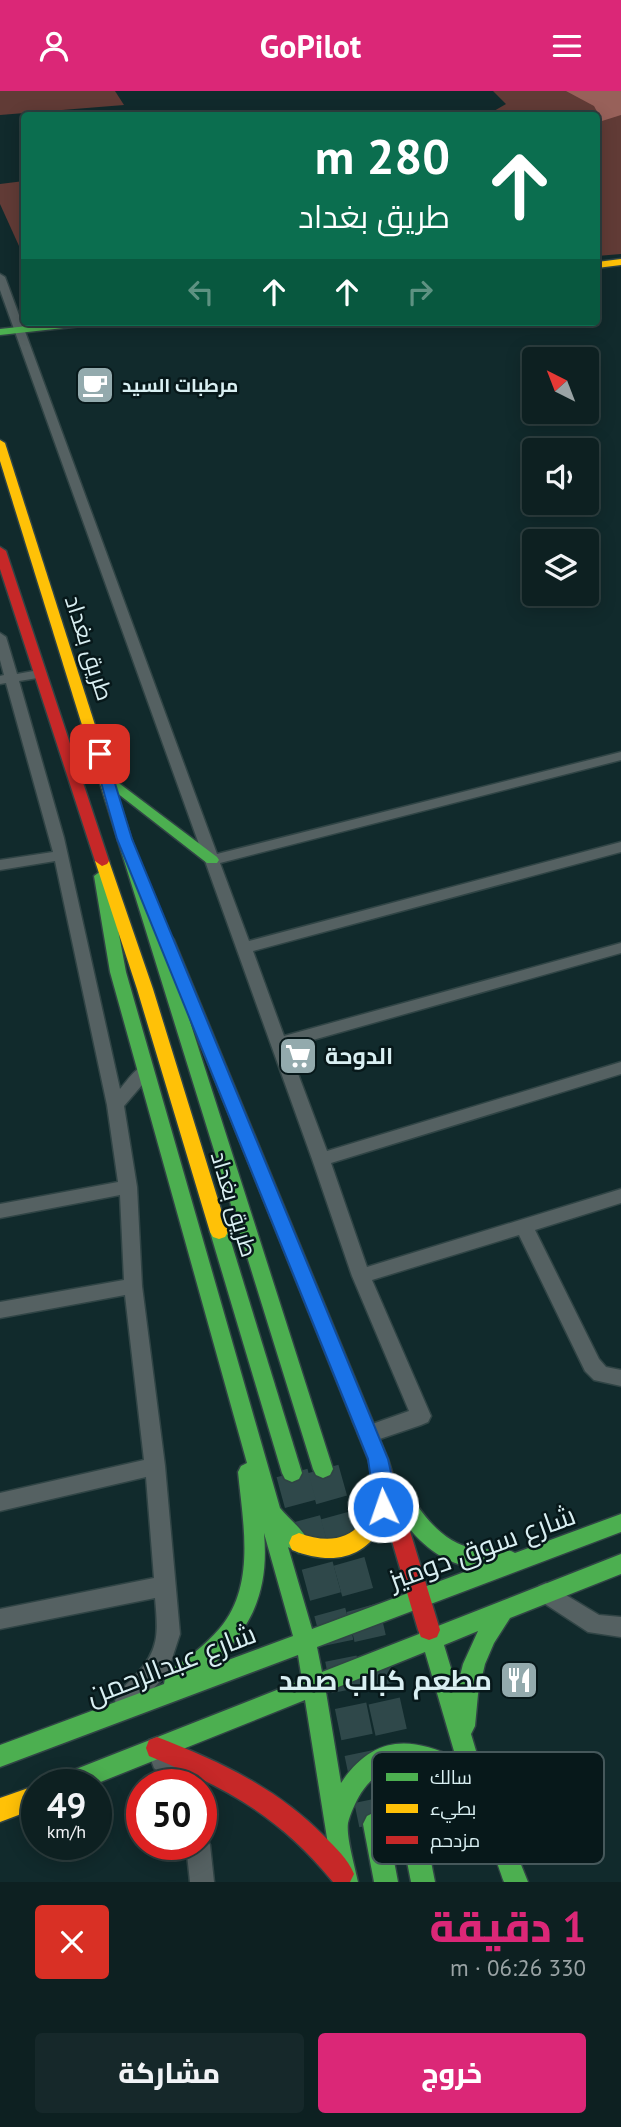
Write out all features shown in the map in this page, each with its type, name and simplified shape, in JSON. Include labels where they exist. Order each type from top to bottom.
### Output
[{"type":"main road","points":[[600,265],[621,262]]},
{"type":"main road","points":[[600,271],[621,268]]},
{"type":"main road","points":[[0,325],[21,325]]},
{"type":"main road","points":[[0,332],[21,325]]},
{"type":"main road","name":"طريق بغداد","points":[[0,443],[108,779],[323,1469]]},
{"type":"main road","name":"طريق بغداد","points":[[0,551],[145,989],[292,1473]]},
{"type":"main road","points":[[108,779],[212,860]]},
{"type":"main road","points":[[125,839],[378,1459],[465,1752]]},
{"type":"main road","points":[[96,846],[114,951],[267,1504],[281,1527],[307,1546],[334,1549],[346,1547],[366,1535],[380,1516],[385,1498],[378,1459]]},
{"type":"main road","points":[[147,1701],[223,1643],[236,1628],[248,1606],[254,1583],[254,1564],[243,1420]]},
{"type":"main road","points":[[378,1459],[414,1520],[430,1540],[445,1551],[464,1559],[481,1561],[550,1551]]},
{"type":"main road","points":[[256,1465],[315,1687],[346,1881]]},
{"type":"main road","name":"شارع سوق دوميز","points":[[360,1620],[621,1524]]},
{"type":"main road","points":[[104,1769],[371,1664],[430,1635],[621,1564]]},
{"type":"main road","points":[[467,1752],[464,1711],[467,1681],[481,1644],[505,1609]]},
{"type":"main road","points":[[360,1620],[405,1612],[417,1617],[430,1635]]},
{"type":"main road","name":"شارع عبدالرحمن","points":[[0,1756],[147,1701],[306,1647],[360,1620]]},
{"type":"main road","points":[[306,1647],[316,1666],[333,1674],[371,1664]]},
{"type":"main road","points":[[151,1750],[223,1775],[281,1809],[306,1829],[346,1881]]},
{"type":"main road","points":[[338,1830],[339,1813],[351,1783],[372,1764]]},
{"type":"main road","points":[[0,1810],[21,1802]]},
{"type":"main road","points":[[382,1864],[386,1882]]},
{"type":"main road","points":[[419,1864],[423,1882]]},
{"type":"main road","points":[[509,1864],[516,1882]]},
{"type":"street","points":[[0,277],[21,323]]},
{"type":"street","points":[[22,326],[123,620],[321,1159],[361,1276],[421,1416],[368,1434]]},
{"type":"street","points":[[0,637],[6,679],[61,855],[115,1105],[128,1187],[133,1286],[155,1466],[169,1634],[159,1666],[108,1716]]},
{"type":"street","points":[[6,679],[39,674]]},
{"type":"street","points":[[212,860],[621,756]]},
{"type":"street","points":[[243,948],[621,847]]},
{"type":"street","points":[[0,866],[61,855]]},
{"type":"street","points":[[278,1044],[621,948]]},
{"type":"street","points":[[321,1159],[621,1068]]},
{"type":"street","points":[[115,1105],[146,1071]]},
{"type":"street","points":[[0,1210],[128,1187]]},
{"type":"street","points":[[361,1276],[621,1196]]},
{"type":"street","points":[[524,1226],[592,1365],[601,1374],[621,1377]]},
{"type":"street","points":[[0,1310],[133,1286]]},
{"type":"street","points":[[0,1502],[155,1466]]},
{"type":"street","points":[[0,1619],[166,1586]]},
{"type":"street","points":[[546,1593],[596,1625],[621,1627]]},
{"type":"street","points":[[151,1750],[174,1769]]},
{"type":"street","points":[[200,1860],[202,1882]]},
{"type":"shaded area","points":[[0,91],[115,91],[124,105],[21,112],[0,115]]},
{"type":"shaded area","points":[[493,91],[621,91],[621,254],[600,256],[600,112],[492,112],[506,104]]},
{"type":"shaded area","points":[[566,91],[621,91],[621,115],[602,121],[600,112]]},
{"type":"shaded area","points":[[21,181],[21,250],[0,204],[0,184]]},
{"type":"tunnel","points":[[323,1469],[368,1629],[396,1752]]},
{"type":"tunnel","points":[[292,1473],[336,1635],[372,1809]]},
{"type":"traffic: fast","points":[[0,332],[55,326]]},
{"type":"traffic: fast","points":[[108,779],[212,860]]},
{"type":"traffic: fast","points":[[125,841],[323,1469]]},
{"type":"traffic: fast","points":[[101,876],[118,972],[271,1512],[286,1532],[299,1543]]},
{"type":"traffic: fast","points":[[166,940],[363,1422]]},
{"type":"traffic: fast","points":[[219,1232],[292,1473]]},
{"type":"traffic: fast","points":[[174,1681],[205,1658],[227,1636],[242,1614],[251,1591],[254,1540],[248,1472]]},
{"type":"traffic: fast","points":[[397,1492],[429,1536],[454,1553],[487,1560],[507,1559]]},
{"type":"traffic: fast","points":[[269,1515],[308,1652],[346,1882]]},
{"type":"traffic: fast","points":[[0,1756],[621,1523]]},
{"type":"traffic: fast","points":[[104,1769],[621,1564]]},
{"type":"traffic: fast","points":[[464,1726],[467,1694],[474,1664],[486,1636],[504,1609]]},
{"type":"traffic: fast","points":[[429,1630],[465,1752]]},
{"type":"traffic: fast","points":[[339,1818],[348,1793],[360,1774],[372,1765]]},
{"type":"traffic: fast","points":[[383,1864],[386,1882]]},
{"type":"traffic: fast","points":[[419,1864],[423,1882]]},
{"type":"traffic: fast","points":[[509,1864],[516,1882]]},
{"type":"traffic: slow","points":[[600,265],[621,262]]},
{"type":"traffic: slow","points":[[0,443],[125,841]]},
{"type":"traffic: slow","points":[[102,861],[145,989],[219,1232]]},
{"type":"traffic: slow","points":[[299,1543],[315,1549],[330,1550],[356,1541],[376,1519],[384,1489]]},
{"type":"traffic: slow","points":[[0,1810],[21,1802]]},
{"type":"traffic: jam","points":[[0,551],[102,861]]},
{"type":"traffic: jam","points":[[363,1422],[378,1459],[429,1630]]},
{"type":"traffic: jam","points":[[157,1748],[236,1783],[259,1797],[303,1831],[342,1874]]},
{"type":"place","name":"مرطبات السيد","points":[[95,385]]},
{"type":"place","name":"الدوحة","points":[[298,1056]]},
{"type":"place","name":"مطعم كباب صمد","points":[[519,1680]]},
{"type":"route","points":[[100,754],[125,839],[378,1459],[384,1488],[383,1507]]}]
